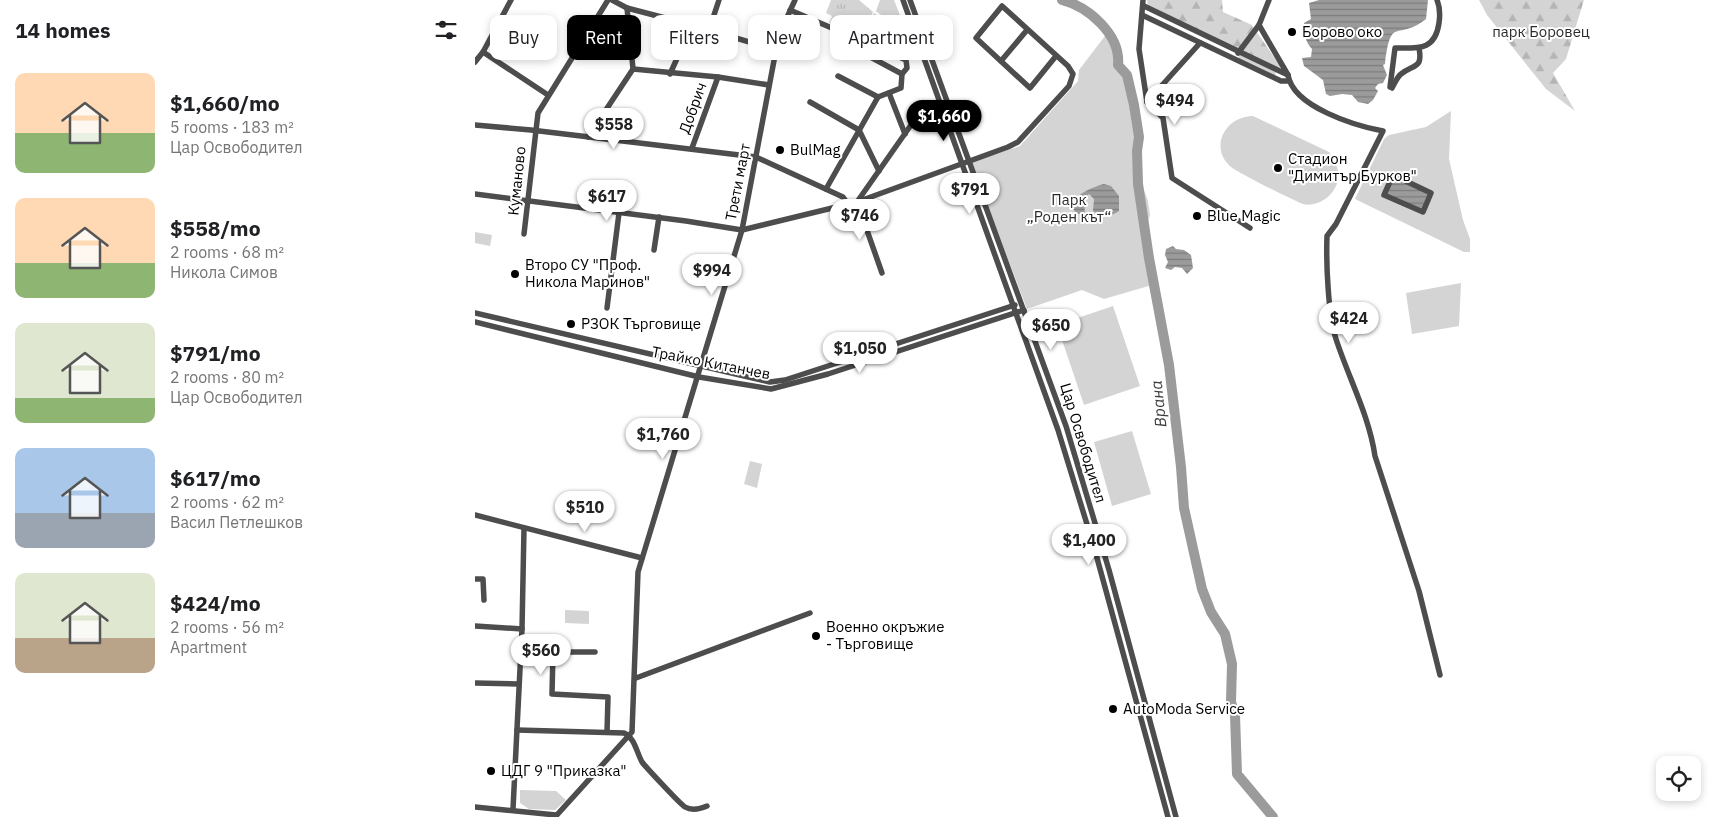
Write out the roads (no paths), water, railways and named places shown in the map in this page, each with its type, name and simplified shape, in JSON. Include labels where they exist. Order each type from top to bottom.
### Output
[{"type":"street","points":[[475,62],[483,52],[511,0]]},
{"type":"street","name":"Куманово","points":[[524,234],[538,113],[608,0]]},
{"type":"street","points":[[612,0],[627,8],[654,15]]},
{"type":"street","points":[[714,15],[719,0]]},
{"type":"street","name":"Трети март","points":[[788,15],[795,0]]},
{"type":"street","name":"Цар Освободител","points":[[903,0],[1021,302],[1065,426],[1109,570],[1176,817]]},
{"type":"street","name":"Цар Освободител","points":[[911,0],[1058,430],[1094,546],[1169,817]]},
{"type":"street","points":[[1235,60],[1259,25],[1269,0]]},
{"type":"street","points":[[1419,48],[1421,58],[1416,67],[1401,74],[1391,88],[1395,48],[1419,48],[1433,41],[1437,36],[1440,18],[1437,0]]},
{"type":"street","points":[[1143,3],[1155,12],[1286,74]]},
{"type":"street","points":[[1143,3],[1139,50],[1147,102],[1163,118],[1172,178],[1250,228]]},
{"type":"street","points":[[475,194],[741,230],[857,202],[1018,142],[1069,86],[1073,74],[1072,70],[1002,6],[977,38],[1001,61],[1030,88],[1055,56]]},
{"type":"street","points":[[588,137],[633,69],[627,8]]},
{"type":"street","points":[[790,10],[906,60],[907,68],[902,74],[901,88],[878,97],[826,189]]},
{"type":"street","points":[[1153,20],[1155,12]]},
{"type":"street","points":[[1142,15],[1281,81],[1289,82]]},
{"type":"street","points":[[1259,25],[1289,82],[1305,99],[1322,110],[1361,127],[1383,131],[1336,224],[1327,236],[1329,282],[1336,338],[1372,435],[1375,456],[1419,591],[1440,675]]},
{"type":"street","points":[[1183,35],[1187,27]]},
{"type":"street","points":[[1001,61],[1027,30]]},
{"type":"street","points":[[1147,102],[1207,37]]},
{"type":"street","points":[[483,52],[548,95]]},
{"type":"street","points":[[670,74],[676,60]]},
{"type":"street","name":"Трети март","points":[[630,736],[633,728],[636,678],[637,582],[642,558],[699,376],[741,230],[773,60]]},
{"type":"street","points":[[876,60],[902,74]]},
{"type":"street","points":[[633,69],[670,74],[718,77],[769,86]]},
{"type":"street","points":[[1281,81],[1286,74]]},
{"type":"street","points":[[838,76],[878,97]]},
{"type":"street","name":"Добрич","points":[[692,148],[718,77]]},
{"type":"street","points":[[889,93],[905,134]]},
{"type":"street","points":[[810,102],[859,130],[879,171]]},
{"type":"street","points":[[857,202],[925,105]]},
{"type":"street","points":[[475,126],[535,130],[756,157],[843,197],[848,204]]},
{"type":"street","points":[[1393,175],[1431,193],[1423,212],[1384,195],[1393,175]]},
{"type":"street","points":[[857,202],[882,273]]},
{"type":"street","points":[[607,308],[619,212]]},
{"type":"street","points":[[653,250],[659,218]]},
{"type":"street","name":"Трайко Китанчев","points":[[475,313],[701,368],[763,381],[785,380],[1021,302]]},
{"type":"street","name":"Трайко Китанчев","points":[[475,322],[699,376],[764,388],[785,386],[1024,310]]},
{"type":"street","points":[[475,515],[642,558]]},
{"type":"street","points":[[513,809],[522,628],[524,528]]},
{"type":"street","points":[[475,579],[483,579],[484,600]]},
{"type":"street","points":[[636,678],[689,660],[810,613]]},
{"type":"street","points":[[475,626],[522,628]]},
{"type":"street","points":[[520,652],[595,652]]},
{"type":"street","points":[[553,652],[552,694],[608,697],[607,732]]},
{"type":"street","points":[[475,683],[518,684]]},
{"type":"street","points":[[517,730],[624,733],[630,736],[647,769],[685,808],[692,809],[707,806]]},
{"type":"street","points":[[475,807],[513,809],[555,816],[630,736]]},
{"type":"waterway","name":"Врана","points":[[1062,0],[1083,9],[1109,33],[1118,54],[1118,65],[1127,75],[1139,137],[1137,151],[1138,184],[1149,258],[1169,365],[1184,508],[1202,589],[1211,612],[1225,634],[1232,664],[1231,702],[1235,715],[1237,774],[1273,817]]},
{"type":"place","name":"Борово око","points":[[1292,32]]},
{"type":"place","name":"BulMag","points":[[780,150]]},
{"type":"place","name":"Стадион \"Димитър Бурков\"","points":[[1278,168]]},
{"type":"place","name":"Blue Magic","points":[[1197,216]]},
{"type":"place","name":"Второ СУ \"Проф. Никола Маринов\"","points":[[515,274]]},
{"type":"place","name":"РЗОК Търговище","points":[[571,324]]},
{"type":"place","name":"Военно окръжие - Търговище","points":[[816,636]]},
{"type":"place","name":"AutoModa Service","points":[[1113,709]]},
{"type":"place","name":"ЦДГ 9 \"Приказка\"","points":[[491,771]]},
{"type":"park label","name":"парк Боровец","points":[[1541,32]]},
{"type":"park label","name":"Парк „Роден кът“","points":[[1069,208]]}]
